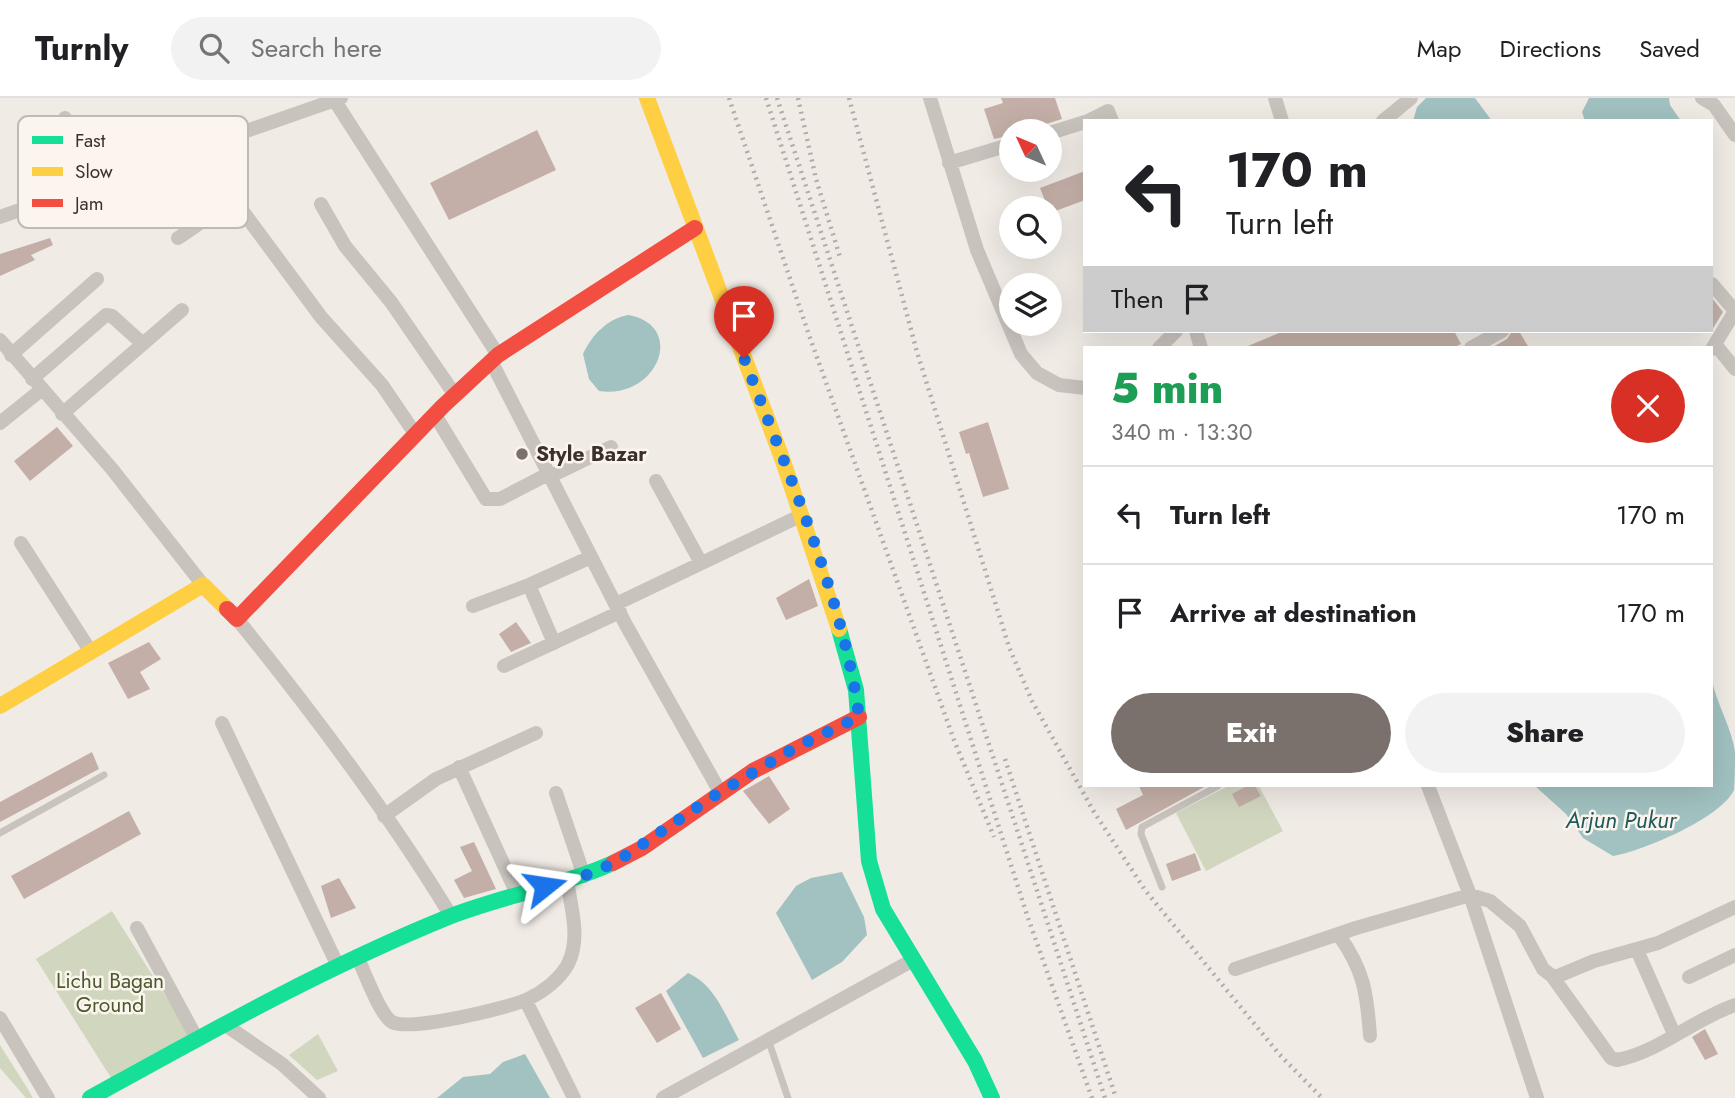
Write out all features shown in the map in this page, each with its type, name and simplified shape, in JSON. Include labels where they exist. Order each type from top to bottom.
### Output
[{"type":"street","points":[[647,98],[802,515],[836,617],[856,690],[869,862],[874,885],[883,909],[975,1061],[992,1098]]},
{"type":"street","points":[[930,98],[977,250],[1021,354],[1037,373],[1059,385],[1083,388]]},
{"type":"street","points":[[1275,98],[1281,119]]},
{"type":"street","points":[[1385,119],[1411,98]]},
{"type":"street","points":[[1702,98],[1714,105],[1735,135]]},
{"type":"street","points":[[248,131],[336,99],[495,358],[591,557],[720,792]]},
{"type":"street","points":[[1093,119],[1113,113]]},
{"type":"street","points":[[1062,129],[1083,122]]},
{"type":"street","points":[[949,163],[999,148]]},
{"type":"street","points":[[321,204],[345,246],[391,302],[455,395]]},
{"type":"street","points":[[0,217],[18,211]]},
{"type":"street","points":[[248,218],[321,317],[382,385],[416,435]]},
{"type":"street","points":[[178,238],[194,228]]},
{"type":"street","points":[[237,619],[435,415],[495,358],[695,228]]},
{"type":"street","points":[[11,355],[97,279]]},
{"type":"street","points":[[1713,285],[1735,311],[1714,346],[1735,369]]},
{"type":"street","points":[[62,414],[182,310]]},
{"type":"street","points":[[0,423],[106,315],[112,316],[143,344]]},
{"type":"street","points":[[1161,346],[1174,333]]},
{"type":"street","points":[[1475,346],[1498,333]]},
{"type":"street","points":[[0,340],[112,470],[204,585],[237,619],[326,733],[422,868],[451,916]]},
{"type":"street","points":[[435,415],[486,499],[500,499],[611,447]]},
{"type":"street","points":[[656,481],[701,563]]},
{"type":"street","points":[[504,666],[554,643],[701,563],[802,515]]},
{"type":"street","points":[[21,543],[91,652]]},
{"type":"street","points":[[473,606],[591,557]]},
{"type":"street","points":[[0,706],[204,585]]},
{"type":"street","points":[[529,585],[554,643]]},
{"type":"street","points":[[90,1098],[224,1024],[357,956],[451,916],[584,876],[640,847],[720,792],[798,746],[859,717]]},
{"type":"street","points":[[222,723],[338,966]]},
{"type":"street","points":[[384,816],[424,786],[536,733]]},
{"type":"street","points":[[460,767],[517,894]]},
{"type":"street","points":[[1428,787],[1471,895],[1537,1098]]},
{"type":"street","points":[[556,793],[584,876]]},
{"type":"street","points":[[357,956],[386,1017],[399,1025],[474,1015],[526,1001],[559,977],[573,952],[575,934],[567,880]]},
{"type":"street","points":[[1235,969],[1338,934],[1471,895],[1490,901],[1520,926],[1543,969],[1552,976],[1611,1058],[1627,1059],[1735,1005]]},
{"type":"street","points":[[1552,976],[1618,953],[1637,950],[1695,928],[1735,907]]},
{"type":"street","points":[[137,928],[197,1039]]},
{"type":"street","points":[[1338,934],[1355,957],[1362,975],[1367,995],[1370,1036]]},
{"type":"street","points":[[1637,950],[1674,1034]]},
{"type":"street","points":[[1689,977],[1735,954]]},
{"type":"street","points":[[663,1098],[913,960]]},
{"type":"street","points":[[526,1001],[574,1098]]},
{"type":"street","points":[[0,1018],[48,1098]]},
{"type":"street","points":[[224,1024],[282,1065],[319,1098]]},
{"type":"lane","points":[[0,833],[104,775]]},
{"type":"lane","points":[[1162,887],[1141,834],[1142,827],[1216,787]]},
{"type":"lane","points":[[768,1038],[788,1098]]},
{"type":"green space","points":[[1226,787],[1260,787],[1283,831],[1206,871],[1176,813]]},
{"type":"green space","name":"Lichu Bagan Ground","points":[[112,911],[190,1035],[113,1081],[36,959]]},
{"type":"green space","points":[[318,1034],[338,1071],[317,1080],[289,1055]]},
{"type":"green space","points":[[0,1045],[33,1098],[26,1098],[0,1068]]},
{"type":"water","points":[[1426,98],[1475,98],[1491,119],[1414,119],[1417,107]]},
{"type":"water","points":[[1589,98],[1669,98],[1670,105],[1680,119],[1584,119],[1582,112]]},
{"type":"water","points":[[628,315],[646,322],[657,332],[660,346],[658,360],[650,374],[637,384],[620,391],[599,391],[589,379],[583,354],[601,329],[613,320]]},
{"type":"water","name":"Arjun Pukur","points":[[1713,685],[1735,752],[1734,790],[1726,801],[1680,832],[1643,848],[1613,856],[1583,838],[1566,814],[1536,787],[1713,787]]},
{"type":"water","points":[[842,872],[864,917],[867,935],[842,962],[812,980],[776,913],[796,886],[811,878]]},
{"type":"water","points":[[688,973],[712,993],[739,1040],[703,1058],[666,991]]},
{"type":"water","points":[[525,1054],[550,1098],[437,1098],[463,1077],[490,1074],[503,1062]]},
{"type":"building","points":[[1001,98],[1055,98],[1062,119],[999,119],[999,138],[994,139],[984,109],[1003,103]]},
{"type":"building","points":[[537,130],[556,170],[449,220],[430,183]]},
{"type":"building","points":[[1083,172],[1083,201],[1062,209],[1062,196],[1043,196],[1040,188],[1062,182]]},
{"type":"building","points":[[50,238],[53,245],[31,255],[35,260],[0,276],[0,254]]},
{"type":"building","points":[[1713,299],[1723,312],[1713,328]]},
{"type":"building","points":[[1279,333],[1455,333],[1461,344],[1457,346],[1248,346]]},
{"type":"building","points":[[1511,333],[1520,333],[1528,346],[1495,346],[1507,339]]},
{"type":"building","points":[[988,422],[1009,489],[983,497],[969,453],[966,454],[959,432]]},
{"type":"building","points":[[57,427],[73,446],[30,481],[14,461]]},
{"type":"building","points":[[809,579],[818,606],[786,620],[776,598]]},
{"type":"building","points":[[516,622],[531,643],[511,652],[499,634]]},
{"type":"building","points":[[149,642],[161,659],[140,672],[150,689],[128,699],[108,663]]},
{"type":"building","points":[[92,752],[99,769],[0,822],[0,802]]},
{"type":"building","points":[[769,776],[790,809],[769,824],[743,791]]},
{"type":"building","points":[[1139,787],[1204,787],[1126,830],[1116,809],[1143,795]]},
{"type":"building","points":[[1245,787],[1256,787],[1261,796],[1239,807],[1232,794]]},
{"type":"building","points":[[129,811],[141,834],[24,899],[11,876]]},
{"type":"building","points":[[474,842],[496,889],[464,898],[454,880],[472,871],[460,847]]},
{"type":"building","points":[[1195,853],[1201,870],[1172,881],[1166,864]]},
{"type":"building","points":[[339,878],[356,908],[331,918],[321,886]]},
{"type":"building","points":[[661,993],[681,1029],[657,1043],[635,1008]]},
{"type":"building","points":[[1705,1029],[1718,1054],[1705,1060],[1692,1037]]},
{"type":"railway","points":[[729,98],[809,335],[954,740],[994,837]]},
{"type":"railway","points":[[766,98],[1027,915],[1092,1098]]},
{"type":"railway","points":[[777,98],[1105,1098]]},
{"type":"railway","points":[[798,98],[816,179],[840,257]]},
{"type":"railway","points":[[849,98],[917,352],[1009,647],[1032,701],[1094,812],[1145,890],[1279,1054],[1322,1098]]},
{"type":"railway","points":[[1005,759],[1116,1098]]},
{"type":"traffic: fast","points":[[839,629],[856,690],[869,861],[883,909],[975,1061],[992,1098]]},
{"type":"traffic: fast","points":[[90,1098],[265,1003],[400,937],[467,910],[572,879],[613,863]]},
{"type":"traffic: slow","points":[[647,98],[783,461],[839,629]]},
{"type":"traffic: slow","points":[[0,706],[203,585],[227,609]]},
{"type":"traffic: jam","points":[[227,609],[237,619],[443,406],[498,355],[695,228]]},
{"type":"traffic: jam","points":[[613,863],[642,848],[753,771],[859,717]]},
{"type":"place","name":"Style Bazar","points":[[522,454]]},
{"type":"route","points":[[545,886],[584,876],[616,862],[720,792],[798,746],[859,717],[856,690],[818,557],[744,358]]}]
